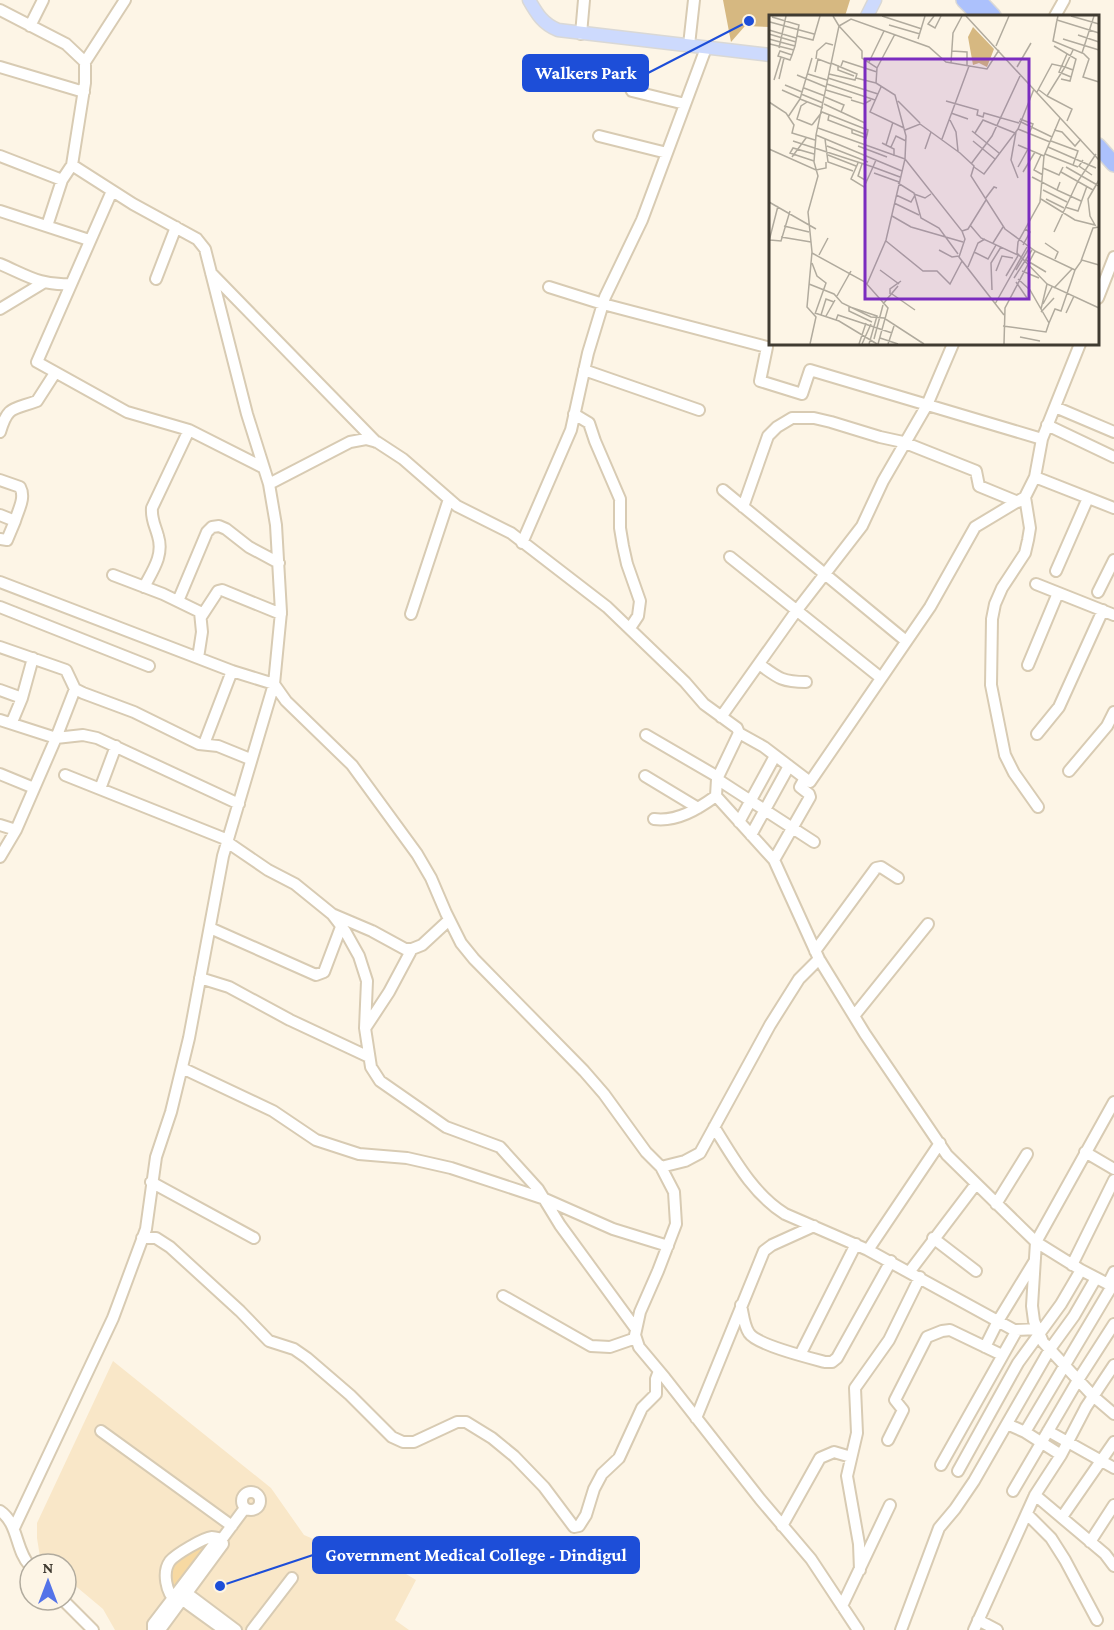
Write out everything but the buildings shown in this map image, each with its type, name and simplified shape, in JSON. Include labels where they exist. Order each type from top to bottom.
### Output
[{"type":"highway","points":[[964,0],[979,15]]},
{"type":"highway","points":[[978,0],[992,15]]},
{"type":"highway","points":[[1103,151],[1114,164]]},
{"type":"main road","points":[[529,0],[548,26],[581,34],[769,55]]},
{"type":"main road","points":[[868,15],[875,0]]},
{"type":"street","points":[[30,26],[43,0]]},
{"type":"street","points":[[47,226],[62,180],[72,165],[84,92],[85,62],[125,0]]},
{"type":"street","points":[[581,34],[584,0]]},
{"type":"street","points":[[689,45],[694,0]]},
{"type":"street","points":[[1056,15],[1064,0]]},
{"type":"street","points":[[0,10],[66,44],[85,62]]},
{"type":"street","points":[[522,543],[571,430],[584,370],[603,304],[642,220],[706,48]]},
{"type":"street","points":[[633,65],[629,85],[632,91],[685,104]]},
{"type":"street","points":[[0,67],[84,92]]},
{"type":"street","points":[[599,136],[667,153]]},
{"type":"street","points":[[0,156],[62,180]]},
{"type":"street","points":[[14,1528],[113,1318],[146,1229],[156,1157],[182,1068],[227,843],[274,684],[281,614],[276,525],[269,483],[247,414],[205,249],[197,239],[112,191],[72,165]]},
{"type":"street","points":[[112,191],[37,359],[39,364],[127,412],[189,430],[264,468]]},
{"type":"street","points":[[0,211],[89,240]]},
{"type":"street","points":[[156,279],[176,227]]},
{"type":"street","points":[[1099,295],[1114,257]]},
{"type":"street","points":[[0,264],[42,283],[70,284]]},
{"type":"street","points":[[211,272],[376,442],[403,459],[449,499],[490,524],[511,533],[607,607],[685,681],[704,704],[737,728],[739,733],[810,782],[930,607],[975,527],[1021,500],[1035,477],[1042,439],[1080,345]]},
{"type":"street","points":[[0,309],[42,283]]},
{"type":"street","points":[[549,287],[603,304],[767,347],[760,381],[802,394],[810,370],[1042,439]]},
{"type":"street","points":[[721,717],[797,610],[862,526],[903,442],[927,405],[953,345]]},
{"type":"street","points":[[584,370],[699,410]]},
{"type":"street","points":[[0,432],[9,411],[14,407],[37,401],[55,373]]},
{"type":"street","points":[[1055,407],[1114,432]]},
{"type":"street","points":[[574,414],[589,423],[620,499],[620,528],[623,546],[640,601],[638,616],[630,628]]},
{"type":"street","points":[[743,507],[768,436],[786,420],[799,417],[831,422],[903,442],[976,471],[980,486],[1021,500]]},
{"type":"street","points":[[1047,425],[1114,457]]},
{"type":"street","points":[[144,587],[159,558],[160,550],[159,537],[151,518],[152,508],[189,430]]},
{"type":"street","points":[[269,483],[350,442],[366,439],[376,442]]},
{"type":"street","points":[[1035,477],[1114,508]]},
{"type":"street","points":[[0,480],[20,487],[24,494],[7,540],[0,539]]},
{"type":"street","points":[[723,490],[906,641]]},
{"type":"street","points":[[1056,572],[1088,498]]},
{"type":"street","points":[[411,614],[449,499]]},
{"type":"street","points":[[1021,500],[1030,528],[1025,553],[1002,588],[995,604],[992,619],[992,686],[1005,755],[1014,773],[1038,807]]},
{"type":"street","points":[[0,515],[15,521]]},
{"type":"street","points":[[178,601],[207,532],[212,527],[219,526],[226,529],[249,548],[279,563]]},
{"type":"street","points":[[730,557],[881,678]]},
{"type":"street","points":[[1098,592],[1114,560]]},
{"type":"street","points":[[113,575],[178,601],[196,610],[201,617]]},
{"type":"street","points":[[0,582],[232,672],[274,684],[286,701],[352,765],[417,854],[431,878],[461,943],[604,1094],[646,1152],[661,1167],[674,1192],[676,1224],[640,1312],[636,1333]]},
{"type":"street","points":[[1036,584],[1109,613],[1059,707],[1037,734]]},
{"type":"street","points":[[198,658],[201,617],[218,591],[222,590],[281,614]]},
{"type":"street","points":[[1028,665],[1058,593]]},
{"type":"street","points":[[0,607],[149,666]]},
{"type":"street","points":[[0,647],[66,670],[75,688],[204,744],[218,746],[250,759]]},
{"type":"street","points":[[12,722],[22,698],[33,658]]},
{"type":"street","points":[[759,664],[779,679],[788,682],[806,681]]},
{"type":"street","points":[[204,744],[232,672]]},
{"type":"street","points":[[0,857],[16,830],[75,688]]},
{"type":"street","points":[[0,690],[22,698]]},
{"type":"street","points":[[1069,771],[1107,726],[1114,712]]},
{"type":"street","points":[[0,720],[56,738],[91,736],[239,804]]},
{"type":"street","points":[[739,733],[717,778],[716,796],[774,860],[817,955],[854,1016],[947,1155],[1036,1242],[1076,1268],[1111,1286]]},
{"type":"street","points":[[646,735],[717,778],[814,842]]},
{"type":"street","points":[[100,789],[116,746]]},
{"type":"street","points":[[739,822],[775,756]]},
{"type":"street","points":[[751,835],[789,766]]},
{"type":"street","points":[[0,774],[34,788]]},
{"type":"street","points":[[64,775],[230,844],[268,870],[295,884],[332,914],[405,948],[412,949],[422,945],[449,920]]},
{"type":"street","points":[[645,776],[698,808]]},
{"type":"street","points":[[774,860],[810,797],[800,787],[805,778]]},
{"type":"street","points":[[654,819],[674,819],[698,808],[716,796]]},
{"type":"street","points":[[0,825],[16,830]]},
{"type":"street","points":[[661,1167],[685,1161],[700,1153],[770,1025],[876,868],[881,867],[898,878]]},
{"type":"street","points":[[332,914],[359,956],[367,981],[365,1028],[370,1067],[380,1081],[446,1127],[500,1147],[538,1189],[636,1333],[639,1347],[811,1559],[858,1630]]},
{"type":"street","points":[[854,1016],[928,924]]},
{"type":"street","points":[[210,928],[316,975],[324,972],[341,927]]},
{"type":"street","points":[[365,1028],[389,992],[412,949]]},
{"type":"street","points":[[200,978],[229,987],[369,1057]]},
{"type":"street","points":[[182,1068],[273,1111],[316,1140],[359,1154],[430,1162],[545,1199],[613,1228],[668,1246]]},
{"type":"street","points":[[1113,1411],[1093,1396],[1043,1342],[1034,1321],[1032,1306],[1036,1242],[1114,1102]]},
{"type":"street","points":[[714,1128],[746,1177],[773,1207],[891,1261],[1017,1330],[1040,1331]]},
{"type":"street","points":[[868,1250],[939,1143]]},
{"type":"street","points":[[1085,1152],[1114,1169]]},
{"type":"street","points":[[996,1204],[1027,1154]]},
{"type":"street","points":[[958,1471],[1018,1363],[1040,1331],[1076,1268],[1114,1180]]},
{"type":"street","points":[[151,1182],[254,1238]]},
{"type":"street","points":[[860,1570],[859,1544],[847,1476],[857,1433],[855,1388],[889,1340],[915,1274],[933,1238],[976,1184]]},
{"type":"street","points":[[696,1418],[764,1251],[814,1226]]},
{"type":"street","points":[[142,1238],[156,1238],[170,1247],[253,1323],[269,1341],[294,1349],[307,1358],[350,1395],[392,1437],[403,1442],[414,1442],[457,1422],[466,1422],[492,1438],[514,1456],[544,1487],[574,1527],[579,1526],[586,1515],[594,1489],[602,1474],[619,1458],[642,1408],[656,1394],[656,1379],[659,1371]]},
{"type":"street","points":[[933,1238],[976,1271]]},
{"type":"street","points":[[800,1354],[856,1244]]},
{"type":"street","points":[[741,1305],[747,1331],[751,1336],[779,1349],[831,1362],[837,1358],[891,1261]]},
{"type":"street","points":[[985,1347],[1034,1262]]},
{"type":"street","points":[[1025,1432],[1111,1286],[1114,1272]]},
{"type":"street","points":[[901,1630],[939,1528],[955,1509],[1008,1424],[1050,1349],[1074,1316],[1096,1278]]},
{"type":"street","points":[[503,1296],[591,1346],[610,1347],[636,1333]]},
{"type":"street","points":[[1014,1491],[1078,1380],[1114,1324]]},
{"type":"street","points":[[888,1440],[903,1410],[895,1400],[927,1337],[942,1330],[950,1330],[1002,1355]]},
{"type":"street","points":[[940,1465],[1017,1330]]},
{"type":"street","points":[[997,1630],[976,1625],[1035,1495],[1062,1455],[1093,1396],[1112,1372],[1090,1362]]},
{"type":"street","points":[[1008,1424],[1062,1455]]},
{"type":"street","points":[[101,1431],[232,1526]]},
{"type":"street","points":[[1048,1431],[1102,1459],[1114,1468]]},
{"type":"street","points":[[1062,1517],[1114,1443]]},
{"type":"street","points":[[782,1526],[820,1458],[834,1452],[851,1457]]},
{"type":"street","points":[[1035,1495],[1105,1554],[1114,1566]]},
{"type":"street","points":[[842,1606],[890,1504]]},
{"type":"street","points":[[1090,1542],[1114,1505]]},
{"type":"street","points":[[153,1630],[153,1624],[178,1598],[218,1539],[222,1539],[245,1508]]},
{"type":"street","points":[[0,1510],[14,1528],[22,1552]]},
{"type":"street","points":[[1027,1514],[1051,1538],[1097,1620]]},
{"type":"street","points":[[222,1539],[212,1537],[196,1543],[171,1560],[166,1574],[168,1590],[224,1630]]},
{"type":"street","points":[[252,1630],[292,1578]]},
{"type":"street","points":[[178,1598],[192,1597],[236,1630]]},
{"type":"street","points":[[75,1612],[93,1630]]},
{"type":"shaded area","points":[[723,0],[850,0],[845,15],[769,15],[769,27],[745,26],[731,42]]},
{"type":"shaded area","points":[[113,1361],[271,1488],[304,1535],[344,1552],[358,1545],[416,1580],[395,1620],[409,1630],[115,1630],[103,1609],[78,1588],[78,1552],[39,1552],[37,1523]]},
{"type":"shaded area","points":[[208,1543],[172,1590],[170,1577],[174,1563]]},
{"type":"place","name":"Walkers Park","points":[[749,21]]},
{"type":"place","name":"Government Medical College - Dindigul","points":[[220,1586]]}]
